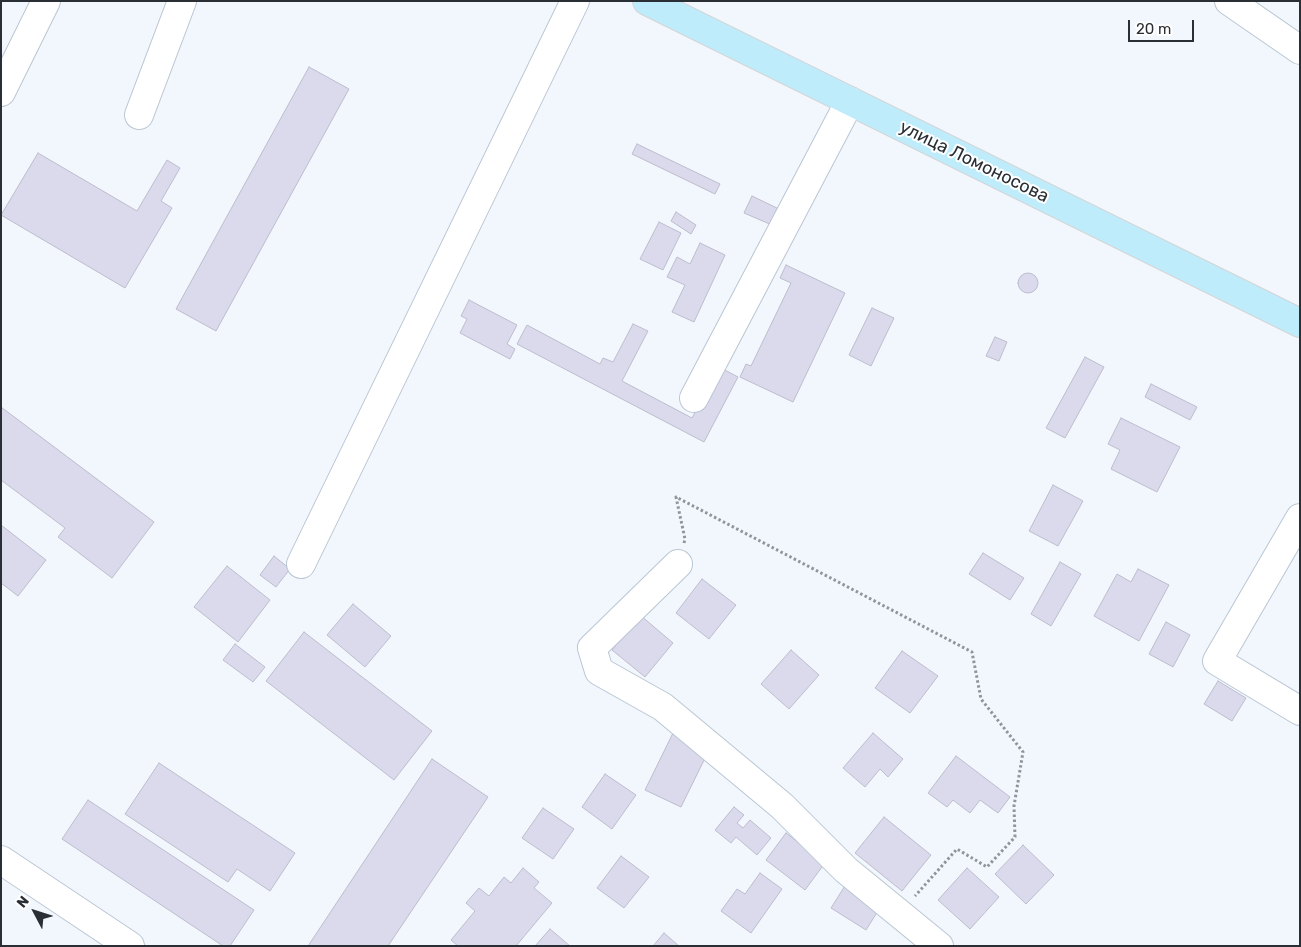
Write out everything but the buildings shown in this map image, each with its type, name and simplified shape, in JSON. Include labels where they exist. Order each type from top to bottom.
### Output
[{"type":"main road","name":"улица Ломоносова","points":[[648,1],[1300,323]]},
{"type":"street","points":[[1,92],[46,1]]},
{"type":"street","points":[[139,115],[182,1]]},
{"type":"street","points":[[301,564],[576,1]]},
{"type":"street","points":[[1229,1],[1300,50]]},
{"type":"street","points":[[694,398],[850,102]]},
{"type":"street","points":[[1300,518],[1217,662],[1300,711]]},
{"type":"street","points":[[678,564],[592,648],[599,670],[663,707],[782,806],[846,870],[939,946]]},
{"type":"street","points":[[1,860],[130,946]]},
{"type":"path","points":[[678,564],[685,539],[676,497],[972,652],[981,699],[1023,752],[1014,806],[1015,837],[987,867],[957,849],[899,913]]}]
